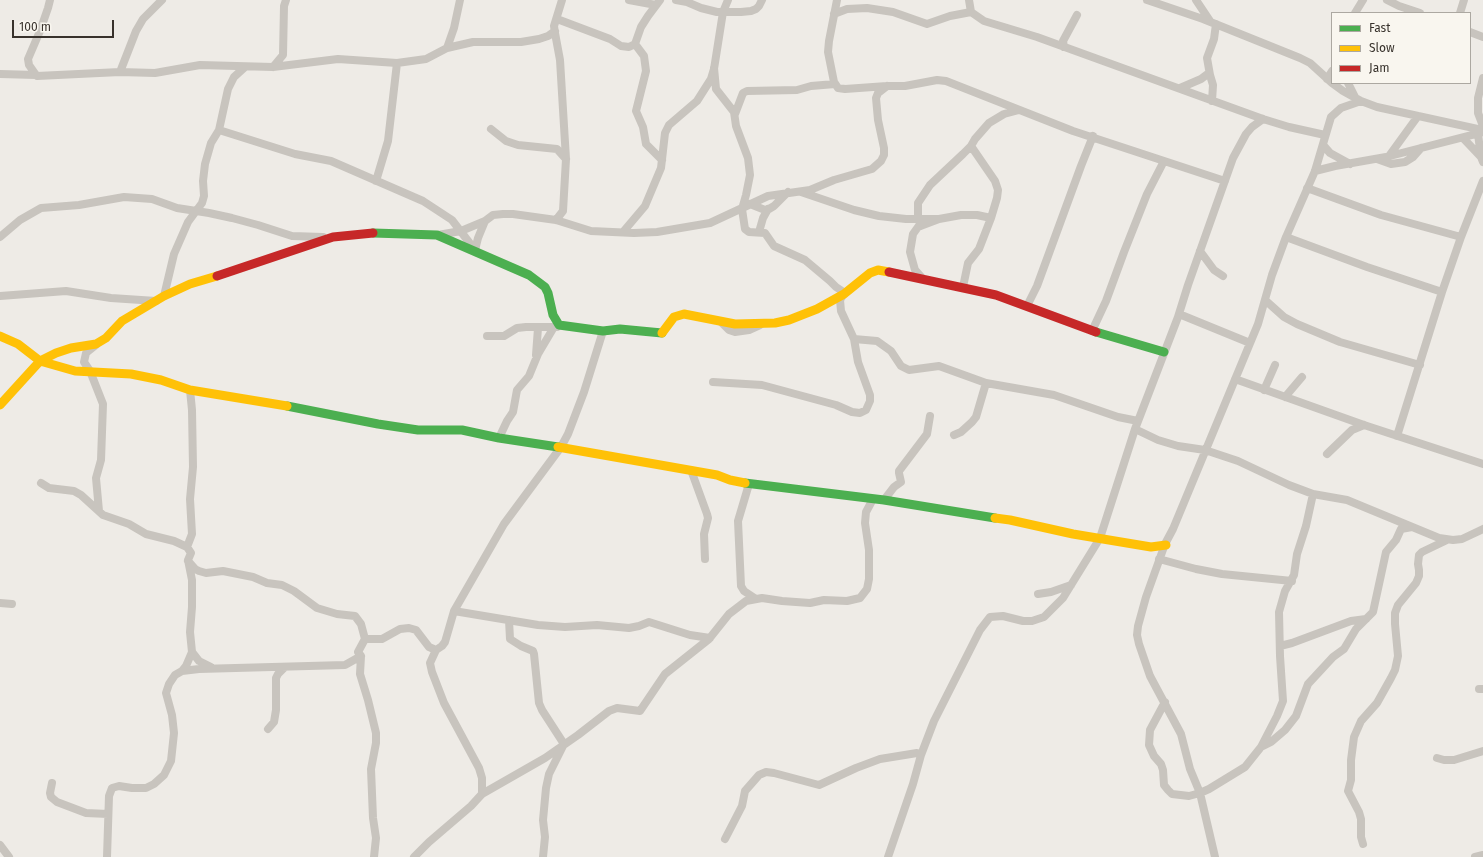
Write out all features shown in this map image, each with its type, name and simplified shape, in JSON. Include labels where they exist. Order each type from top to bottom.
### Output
[{"type":"street","points":[[36,75],[29,65],[28,59],[40,31],[50,0]]},
{"type":"street","points":[[120,72],[136,31],[143,19],[162,0]]},
{"type":"street","points":[[273,67],[283,55],[284,6],[286,0]]},
{"type":"street","points":[[447,48],[454,28],[460,0]]},
{"type":"street","points":[[556,220],[562,211],[566,159],[560,60],[554,26],[562,0]]},
{"type":"street","points":[[630,0],[658,3]]},
{"type":"street","points":[[676,0],[687,2],[701,8],[723,12],[751,11],[759,6],[762,0]]},
{"type":"street","points":[[623,232],[645,206],[661,168],[662,149],[665,133],[669,125],[697,101],[711,79],[723,12],[728,0]]},
{"type":"street","points":[[837,0],[828,52],[835,84],[838,88],[845,89],[905,86],[941,80],[1073,131],[1093,136],[1225,181]]},
{"type":"street","points":[[969,0],[971,12]]},
{"type":"street","points":[[1148,0],[1213,23],[1310,63],[1331,82]]},
{"type":"street","points":[[1196,0],[1213,23],[1214,39],[1207,58],[1213,85],[1212,101]]},
{"type":"street","points":[[1356,12],[1363,0]]},
{"type":"street","points":[[1387,0],[1417,12]]},
{"type":"street","points":[[1460,12],[1464,0]]},
{"type":"street","points":[[557,19],[610,39],[621,46],[629,47],[635,44],[641,27],[658,3]]},
{"type":"street","points":[[834,14],[847,9],[867,8],[893,12],[926,24],[950,16],[971,12],[984,21],[1037,37],[1180,88],[1263,120],[1326,135]]},
{"type":"street","points":[[1064,47],[1063,41],[1077,15]]},
{"type":"street","points":[[0,74],[37,76],[120,72],[155,73],[200,65],[273,67],[338,59],[397,63],[426,59],[447,48],[473,42],[521,42],[539,39],[548,36],[555,31]]},
{"type":"street","points":[[1471,32],[1483,37]]},
{"type":"street","points":[[635,44],[644,56],[646,71],[636,111],[643,127],[646,144],[662,160]]},
{"type":"street","points":[[376,181],[388,141],[397,63]]},
{"type":"street","points":[[160,298],[174,254],[188,222],[204,196],[203,181],[205,164],[211,143],[219,130],[228,89],[234,77],[245,67]]},
{"type":"street","points":[[714,68],[716,88],[735,114],[736,126],[748,158],[750,170],[742,209],[745,229],[749,232],[765,233],[774,246],[809,263],[845,293]]},
{"type":"street","points":[[1180,88],[1210,74]]},
{"type":"street","points":[[1483,80],[1478,98],[1478,113],[1483,126]]},
{"type":"street","points":[[735,114],[743,94],[747,91],[797,90],[811,86],[835,84]]},
{"type":"street","points":[[1333,84],[1343,92],[1377,107],[1481,132]]},
{"type":"street","points":[[1349,84],[1358,99]]},
{"type":"street","points":[[0,236],[20,220],[40,208],[79,205],[124,198],[146,198],[177,208],[209,213],[258,225],[292,236],[334,237],[377,233],[437,235],[461,231],[485,221],[493,215],[503,214],[556,220],[591,231],[657,232],[710,223],[768,196],[810,190],[834,180],[872,169],[881,161],[884,155],[876,98],[878,93],[887,86]]},
{"type":"street","points":[[1215,857],[1200,793],[1190,769],[1182,734],[1150,676],[1137,635],[1146,597],[1214,427],[1250,343],[1286,237],[1315,171],[1331,118],[1341,108],[1358,99]]},
{"type":"street","points":[[918,220],[917,208],[922,196],[930,185],[971,146],[975,139],[989,124],[1004,114],[1019,110]]},
{"type":"street","points":[[1389,156],[1418,116]]},
{"type":"street","points":[[888,857],[913,784],[921,755],[943,703],[980,630],[990,617],[996,616],[1013,618],[1023,621],[1038,620],[1044,617],[1063,598],[1100,538],[1137,425],[1225,181],[1240,143],[1252,127],[1263,120]]},
{"type":"street","points":[[491,129],[506,141],[518,146],[557,149],[566,159]]},
{"type":"street","points":[[219,130],[295,154],[331,161],[423,201],[452,220],[476,251]]},
{"type":"street","points":[[1315,171],[1389,156],[1463,138],[1481,132]]},
{"type":"street","points":[[1481,132],[1482,160]]},
{"type":"street","points":[[1027,306],[1037,286],[1093,136]]},
{"type":"street","points":[[1463,138],[1482,160]]},
{"type":"street","points":[[1323,145],[1330,152],[1350,164]]},
{"type":"street","points":[[963,287],[968,263],[979,249],[997,198],[997,184],[971,146]]},
{"type":"street","points":[[1376,159],[1391,164],[1405,162],[1413,157],[1421,148]]},
{"type":"street","points":[[1092,331],[1106,301],[1147,194],[1164,161]]},
{"type":"street","points":[[1397,436],[1442,292],[1461,237],[1483,181]]},
{"type":"street","points":[[1307,188],[1381,215],[1461,237]]},
{"type":"street","points":[[798,191],[854,210],[879,216],[918,220],[969,215],[991,218]]},
{"type":"street","points":[[759,232],[768,210],[788,192]]},
{"type":"street","points":[[202,200],[209,213]]},
{"type":"street","points":[[750,204],[768,210]]},
{"type":"street","points":[[562,211],[569,224]]},
{"type":"street","points":[[923,279],[914,270],[912,263],[910,252],[913,234],[923,224],[939,219]]},
{"type":"street","points":[[476,251],[478,238],[485,221]]},
{"type":"street","points":[[437,235],[529,275],[541,284],[548,293],[550,307],[559,325],[568,327],[603,331],[620,329],[663,333],[674,317],[684,314],[721,322],[743,324],[775,323],[817,309],[845,293],[870,273],[878,270],[996,295],[1092,331],[1164,352]]},
{"type":"street","points":[[99,511],[96,478],[100,460],[103,404],[90,371],[84,362],[86,353],[106,338],[122,321],[160,298],[190,284],[334,237]]},
{"type":"street","points":[[1286,237],[1374,270],[1442,292]]},
{"type":"street","points":[[1200,251],[1214,270],[1223,276]]},
{"type":"street","points":[[0,296],[66,291],[111,298],[160,298]]},
{"type":"street","points":[[713,382],[774,387],[836,405],[852,412],[866,410],[870,401],[870,395],[858,362],[854,339],[841,311],[840,300],[845,293]]},
{"type":"street","points":[[1265,300],[1284,317],[1297,324],[1340,342],[1420,365]]},
{"type":"street","points":[[1178,314],[1250,343]]},
{"type":"street","points":[[487,336],[504,336],[520,327],[568,327]]},
{"type":"street","points":[[536,358],[538,328]]},
{"type":"street","points":[[500,438],[506,421],[512,412],[517,390],[529,376],[536,358],[554,328]]},
{"type":"street","points":[[482,794],[482,778],[479,768],[444,703],[430,663],[436,650],[440,649],[445,642],[454,611],[504,524],[561,447],[568,434],[584,392],[603,331]]},
{"type":"street","points":[[0,336],[18,344],[40,361],[75,371],[90,371],[146,377],[161,380],[190,390],[303,408],[386,425],[418,430],[462,430],[500,438],[573,449],[717,475],[730,480],[749,484],[884,500],[964,514],[1010,520],[1073,534],[1151,548],[1166,545]]},
{"type":"street","points":[[854,339],[877,341],[891,351],[901,366],[909,370],[939,366],[986,383],[1054,395],[1137,425],[1153,438],[1178,446],[1205,450],[1238,461],[1289,485],[1313,494],[1348,500],[1447,540]]},
{"type":"street","points":[[0,405],[40,361],[71,348],[96,344]]},
{"type":"street","points":[[30,352],[56,353]]},
{"type":"street","points":[[1264,390],[1275,366]]},
{"type":"street","points":[[1285,397],[1302,378]]},
{"type":"street","points":[[1235,379],[1364,425],[1483,464]]},
{"type":"street","points":[[954,435],[962,432],[976,417],[986,383]]},
{"type":"street","points":[[187,547],[192,534],[190,498],[193,467],[192,410],[190,390]]},
{"type":"street","points":[[884,500],[894,487],[901,482],[899,471],[927,434],[930,416]]},
{"type":"street","points":[[1327,454],[1352,430],[1364,425]]},
{"type":"street","points":[[568,434],[573,449]]},
{"type":"street","points":[[690,470],[708,518],[704,534],[705,559]]},
{"type":"street","points":[[41,483],[49,488],[74,491],[82,495],[103,515],[129,524],[146,534],[174,541],[187,547],[191,554],[188,560],[192,580],[190,632],[192,652],[186,666],[182,671],[175,675],[166,692],[172,715],[174,733],[172,756],[168,768],[160,780],[146,788],[119,786],[112,788],[108,814],[107,857]]},
{"type":"street","points":[[749,484],[738,521],[741,586],[744,591],[756,599]]},
{"type":"street","points":[[1165,702],[1150,730],[1149,745],[1151,751],[1161,764],[1164,784],[1172,794],[1189,796],[1200,793],[1245,767],[1261,747],[1283,701],[1280,646],[1280,606],[1285,591],[1292,581],[1297,554],[1306,526],[1313,494]]},
{"type":"street","points":[[414,857],[471,806],[482,794],[526,770],[578,735],[609,711],[617,708],[640,711],[665,674],[710,638],[734,609],[746,601],[756,599],[810,603],[824,600],[847,601],[860,598],[868,588],[869,550],[865,523],[866,512],[874,499]]},
{"type":"street","points":[[1261,747],[1271,742],[1288,726],[1299,709],[1308,684],[1333,657],[1344,649],[1356,629],[1367,619],[1374,609],[1386,552],[1396,540],[1401,529],[1413,527]]},
{"type":"street","points":[[1364,844],[1361,837],[1361,819],[1359,812],[1348,791],[1351,780],[1351,760],[1354,737],[1361,721],[1377,703],[1395,670],[1398,656],[1395,613],[1398,605],[1419,576],[1419,555],[1422,552],[1447,540],[1462,539],[1483,529]]},
{"type":"street","points":[[188,560],[198,571],[206,573],[224,571],[253,577],[267,583],[282,585],[294,591],[317,608],[337,614],[355,616],[362,624],[365,639],[358,652],[361,656],[360,674],[376,732],[376,743],[371,769],[373,818],[376,838],[374,857]]},
{"type":"street","points":[[1160,560],[1222,574],[1292,581]]},
{"type":"street","points":[[1038,594],[1051,592],[1071,585]]},
{"type":"street","points":[[0,603],[12,604]]},
{"type":"street","points":[[454,611],[538,625],[565,627],[596,625],[629,628],[649,622],[690,635],[710,638]]},
{"type":"street","points":[[1280,646],[1351,621],[1367,619]]},
{"type":"street","points":[[509,620],[510,639],[534,654],[539,703],[564,744]]},
{"type":"street","points":[[365,639],[382,639],[400,629],[409,628],[416,630],[429,647],[436,650]]},
{"type":"street","points":[[192,652],[199,661],[215,669]]},
{"type":"street","points":[[182,671],[198,669],[345,665],[361,656]]},
{"type":"street","points":[[345,665],[360,674]]},
{"type":"street","points":[[268,729],[274,722],[276,710],[276,678],[285,667]]},
{"type":"street","points":[[543,857],[545,837],[543,820],[546,788],[549,774],[564,744]]},
{"type":"street","points":[[1437,758],[1454,760],[1483,752]]},
{"type":"street","points":[[725,839],[742,806],[745,791],[759,775],[766,772],[819,785],[880,759],[917,753],[921,755]]},
{"type":"street","points":[[52,783],[50,793],[51,797],[57,802],[86,814],[108,814]]},
{"type":"street","points":[[0,845],[10,857]]},
{"type":"street","points":[[1475,857],[1483,855]]},
{"type":"traffic: fast","points":[[373,233],[437,235],[529,275],[545,287],[548,293],[553,315],[559,325],[603,331],[620,329],[662,333]]},
{"type":"traffic: fast","points":[[1096,332],[1164,352]]},
{"type":"traffic: fast","points":[[287,406],[378,424],[418,430],[462,430],[499,438],[558,447]]},
{"type":"traffic: fast","points":[[745,483],[884,500],[995,518]]},
{"type":"traffic: slow","points":[[662,333],[674,317],[684,314],[735,324],[775,323],[789,320],[817,309],[844,294],[870,273],[878,270],[889,272]]},
{"type":"traffic: slow","points":[[0,405],[40,361],[71,348],[96,344],[106,338],[122,321],[164,296],[190,284],[217,276]]},
{"type":"traffic: slow","points":[[0,336],[18,344],[40,361],[75,371],[131,374],[161,380],[190,390],[287,406]]},
{"type":"traffic: slow","points":[[558,447],[717,475],[730,480],[745,483]]},
{"type":"traffic: slow","points":[[995,518],[1073,534],[1151,547],[1166,545]]},
{"type":"traffic: jam","points":[[217,276],[333,237],[373,233]]},
{"type":"traffic: jam","points":[[889,272],[996,295],[1096,332]]}]
